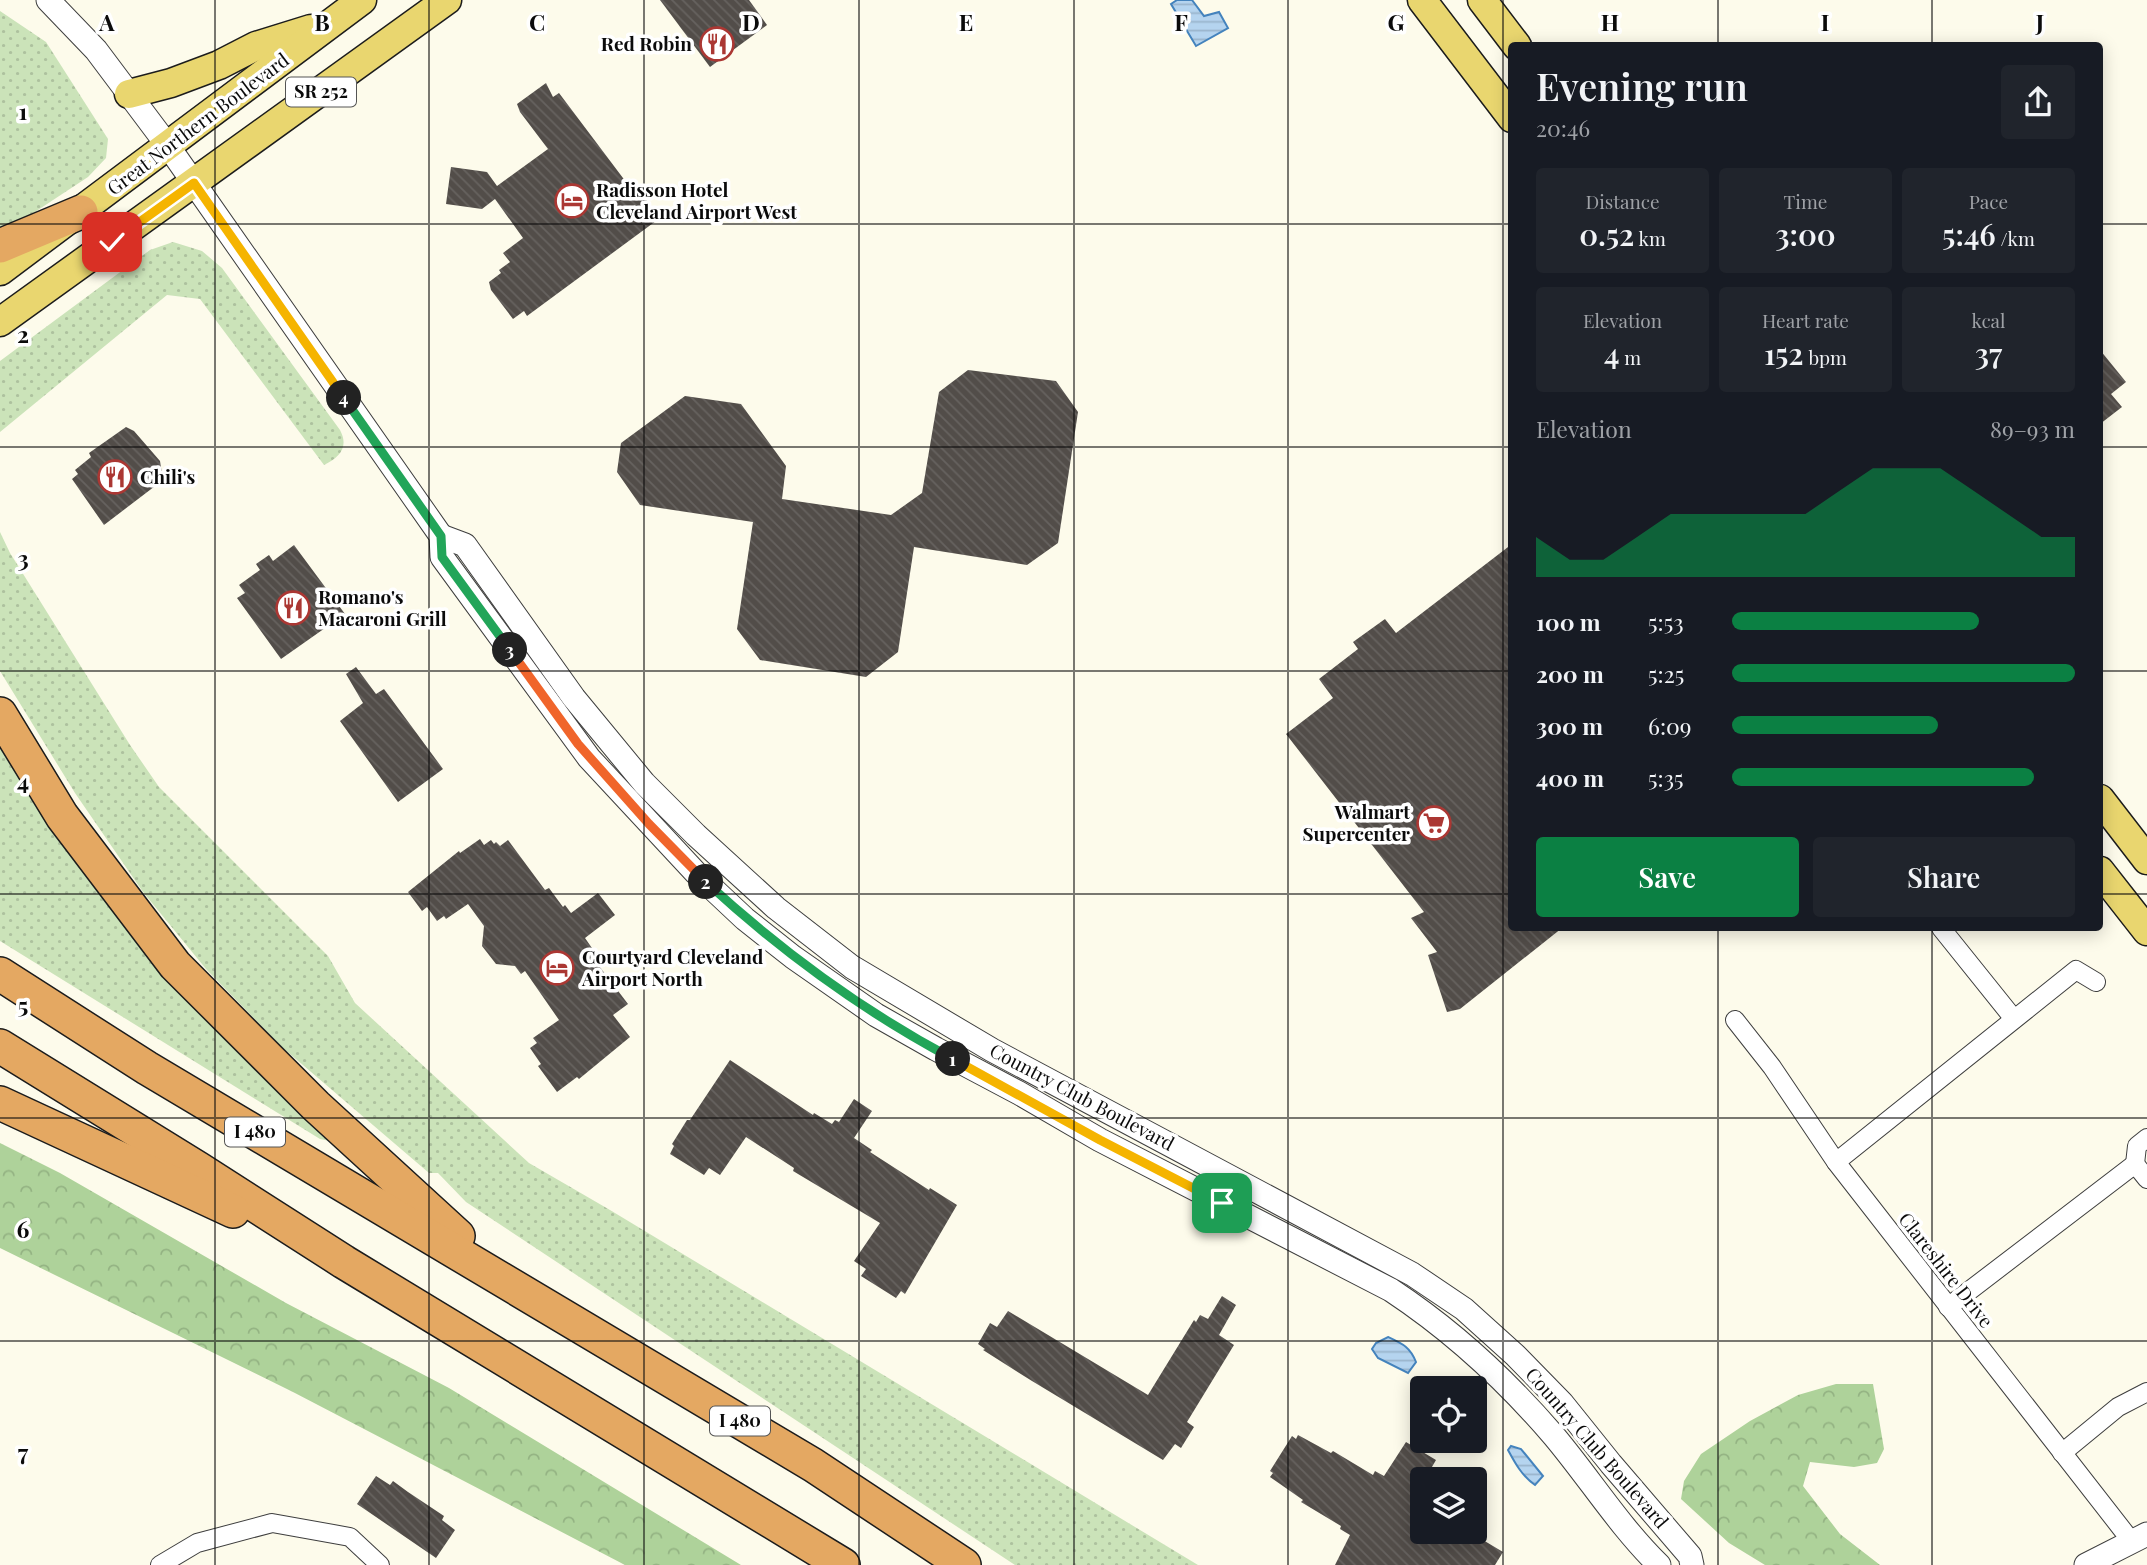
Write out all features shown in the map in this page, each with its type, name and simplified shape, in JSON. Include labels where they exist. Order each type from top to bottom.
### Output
[{"type":"highway","points":[[0,246],[81,212]]},
{"type":"highway","points":[[0,714],[62,816],[175,965],[316,1107],[512,1285]]},
{"type":"highway","name":"I 480","points":[[0,974],[147,1068],[813,1465],[964,1565]]},
{"type":"highway","points":[[0,1046],[344,1262],[843,1565]]},
{"type":"highway","points":[[0,1103],[344,1262]]},
{"type":"main road","name":"Great Northern Boulevard","points":[[0,271],[362,0]]},
{"type":"main road","name":"SR 252","points":[[0,322],[447,0]]},
{"type":"main road","points":[[1422,0],[1508,113]]},
{"type":"main road","points":[[1482,0],[1514,42]]},
{"type":"main road","points":[[129,94],[171,83],[219,65],[256,47],[334,21]]},
{"type":"main road","points":[[2103,803],[2147,860]]},
{"type":"main road","points":[[2103,875],[2147,931]]},
{"type":"street","name":"Country Club Boulevard","points":[[48,0],[82,34],[168,146],[441,536],[442,557],[578,744],[696,873],[793,957],[876,1015],[1100,1140],[1391,1290],[1427,1314],[1458,1338],[1520,1397],[1632,1536],[1659,1565]]},
{"type":"street","name":"Country Club Boulevard","points":[[441,536],[464,545],[574,698],[644,783],[695,835],[776,908],[852,967],[892,992],[992,1050],[1401,1268],[1464,1309],[1515,1355],[1562,1403],[1690,1556],[1692,1565]]},
{"type":"street","points":[[1943,931],[2014,1019]]},
{"type":"street","points":[[1836,1162],[2076,970],[2096,982]]},
{"type":"street","name":"Clareshire Drive","points":[[1735,1020],[1773,1067],[1836,1162],[1948,1307],[2062,1453],[2139,1538]]},
{"type":"street","points":[[1948,1307],[2134,1164],[2137,1146],[2147,1138]]},
{"type":"street","points":[[2134,1164],[2147,1179]]},
{"type":"street","points":[[2062,1453],[2118,1407],[2147,1392]]},
{"type":"street","points":[[160,1565],[197,1543],[272,1523],[350,1537],[380,1565]]},
{"type":"street","points":[[2086,1565],[2139,1538]]},
{"type":"green space","points":[[0,11],[46,42],[108,139],[106,158],[88,177],[0,235]]},
{"type":"green space","points":[[173,242],[202,251],[222,268],[340,430],[344,442],[335,459],[324,465],[200,299],[167,295],[0,432],[0,361],[150,250]]},
{"type":"green space","points":[[0,532],[10,553],[159,787],[328,956],[355,1003],[529,1163],[1198,1565],[1015,1565],[466,1202],[438,1173],[429,1173],[283,1048],[206,969],[143,892],[75,793],[0,671]]},
{"type":"green space","points":[[0,738],[340,1143],[320,1139],[0,941]]},
{"type":"green space","points":[[0,1143],[60,1173],[286,1303],[449,1388],[741,1565],[625,1565],[293,1392],[0,1248]]},
{"type":"green space","points":[[1836,1384],[1873,1384],[1884,1449],[1877,1463],[1854,1467],[1810,1462],[1803,1486],[1840,1534],[1880,1565],[1765,1565],[1729,1543],[1681,1499],[1684,1481],[1701,1454],[1750,1421],[1798,1395]]},
{"type":"water","points":[[1177,0],[1192,0],[1204,16],[1219,12],[1228,28],[1196,46],[1171,4]]},
{"type":"water","points":[[1388,1337],[1405,1346],[1414,1357],[1416,1362],[1408,1373],[1378,1358],[1372,1349],[1376,1343]]},
{"type":"water","points":[[1511,1446],[1521,1449],[1543,1476],[1535,1485],[1516,1464],[1508,1450]]},
{"type":"building","name":"Red Robin","points":[[660,0],[749,0],[767,25],[710,67]]},
{"type":"building","name":"Radisson Hotel Cleveland Airport West","points":[[546,83],[553,97],[559,93],[629,186],[634,183],[660,218],[527,316],[524,311],[513,319],[491,290],[489,282],[510,262],[503,253],[523,238],[495,199],[482,209],[446,204],[451,167],[487,172],[497,186],[548,149],[517,104]]},
{"type":"building","points":[[2103,354],[2126,382],[2111,394],[2122,407],[2103,422]]},
{"type":"building","points":[[968,370],[1056,381],[1078,412],[1058,543],[1027,565],[914,547],[898,652],[866,677],[760,660],[737,629],[753,522],[640,505],[617,472],[621,443],[685,396],[741,404],[786,466],[782,499],[891,515],[922,493],[939,392]]},
{"type":"building","points":[[126,427],[134,431],[160,461],[163,480],[104,525],[72,479],[78,474],[75,470],[91,457],[89,453]]},
{"type":"building","points":[[294,545],[345,614],[281,659],[237,598],[245,593],[239,585],[260,570],[256,564],[269,555],[273,561]]},
{"type":"building","name":"Walmart Supercenter","points":[[1508,547],[1508,931],[1558,931],[1460,1009],[1447,1012],[1428,955],[1437,952],[1411,918],[1424,912],[1286,734],[1333,698],[1319,679],[1358,649],[1353,642],[1385,619],[1396,633]]},
{"type":"building","points":[[356,667],[376,694],[384,689],[443,769],[398,802],[340,721],[363,703],[346,674]]},
{"type":"building","name":"Courtyard Cleveland Airport North","points":[[480,839],[484,845],[491,840],[500,846],[508,840],[545,890],[549,888],[571,913],[598,893],[615,915],[585,938],[594,951],[590,954],[628,1004],[613,1015],[630,1037],[579,1079],[577,1077],[557,1092],[538,1066],[541,1064],[530,1048],[537,1043],[533,1038],[559,1020],[525,971],[521,974],[515,966],[496,964],[482,946],[484,926],[468,904],[446,919],[444,916],[437,921],[427,907],[422,911],[408,892],[459,851],[460,853]]},
{"type":"building","points":[[730,1060],[813,1115],[814,1113],[832,1124],[835,1120],[839,1122],[854,1099],[872,1111],[854,1138],[872,1150],[870,1152],[957,1205],[905,1294],[901,1291],[896,1298],[861,1276],[866,1269],[854,1261],[880,1223],[793,1171],[794,1168],[746,1137],[720,1175],[709,1168],[704,1175],[670,1154],[674,1146],[672,1144],[687,1120],[690,1120]]},
{"type":"building","points":[[1222,1296],[1236,1305],[1219,1335],[1234,1345],[1187,1422],[1194,1427],[1181,1448],[1175,1444],[1163,1460],[1032,1381],[983,1350],[985,1349],[978,1344],[990,1323],[997,1327],[1008,1311],[1148,1395],[1194,1320],[1196,1322],[1200,1315],[1208,1319]]},
{"type":"building","points":[[1298,1435],[1331,1453],[1333,1451],[1373,1475],[1375,1471],[1384,1476],[1406,1442],[1410,1444],[1410,1453],[1424,1453],[1436,1460],[1432,1467],[1410,1467],[1410,1544],[1487,1542],[1503,1552],[1495,1565],[1335,1565],[1350,1535],[1270,1477],[1273,1473],[1270,1471],[1292,1436],[1296,1439]]},
{"type":"building","points":[[376,1476],[390,1485],[393,1481],[444,1516],[442,1520],[455,1530],[436,1558],[357,1504]]},
{"type":"place","name":"Red Robin","points":[[717,44]]},
{"type":"place","name":"Radisson Hotel Cleveland Airport West","points":[[572,201]]},
{"type":"place","name":"Chili's","points":[[115,477]]},
{"type":"place","name":"Romano's Macaroni Grill","points":[[293,608]]},
{"type":"place","name":"Walmart Supercenter","points":[[1434,823]]},
{"type":"place","name":"Courtyard Cleveland Airport North","points":[[557,968]]},
{"type":"route","points":[[112,242],[194,183],[441,536],[442,557],[578,744],[696,873],[793,957],[876,1015],[1100,1140],[1222,1203]]}]
